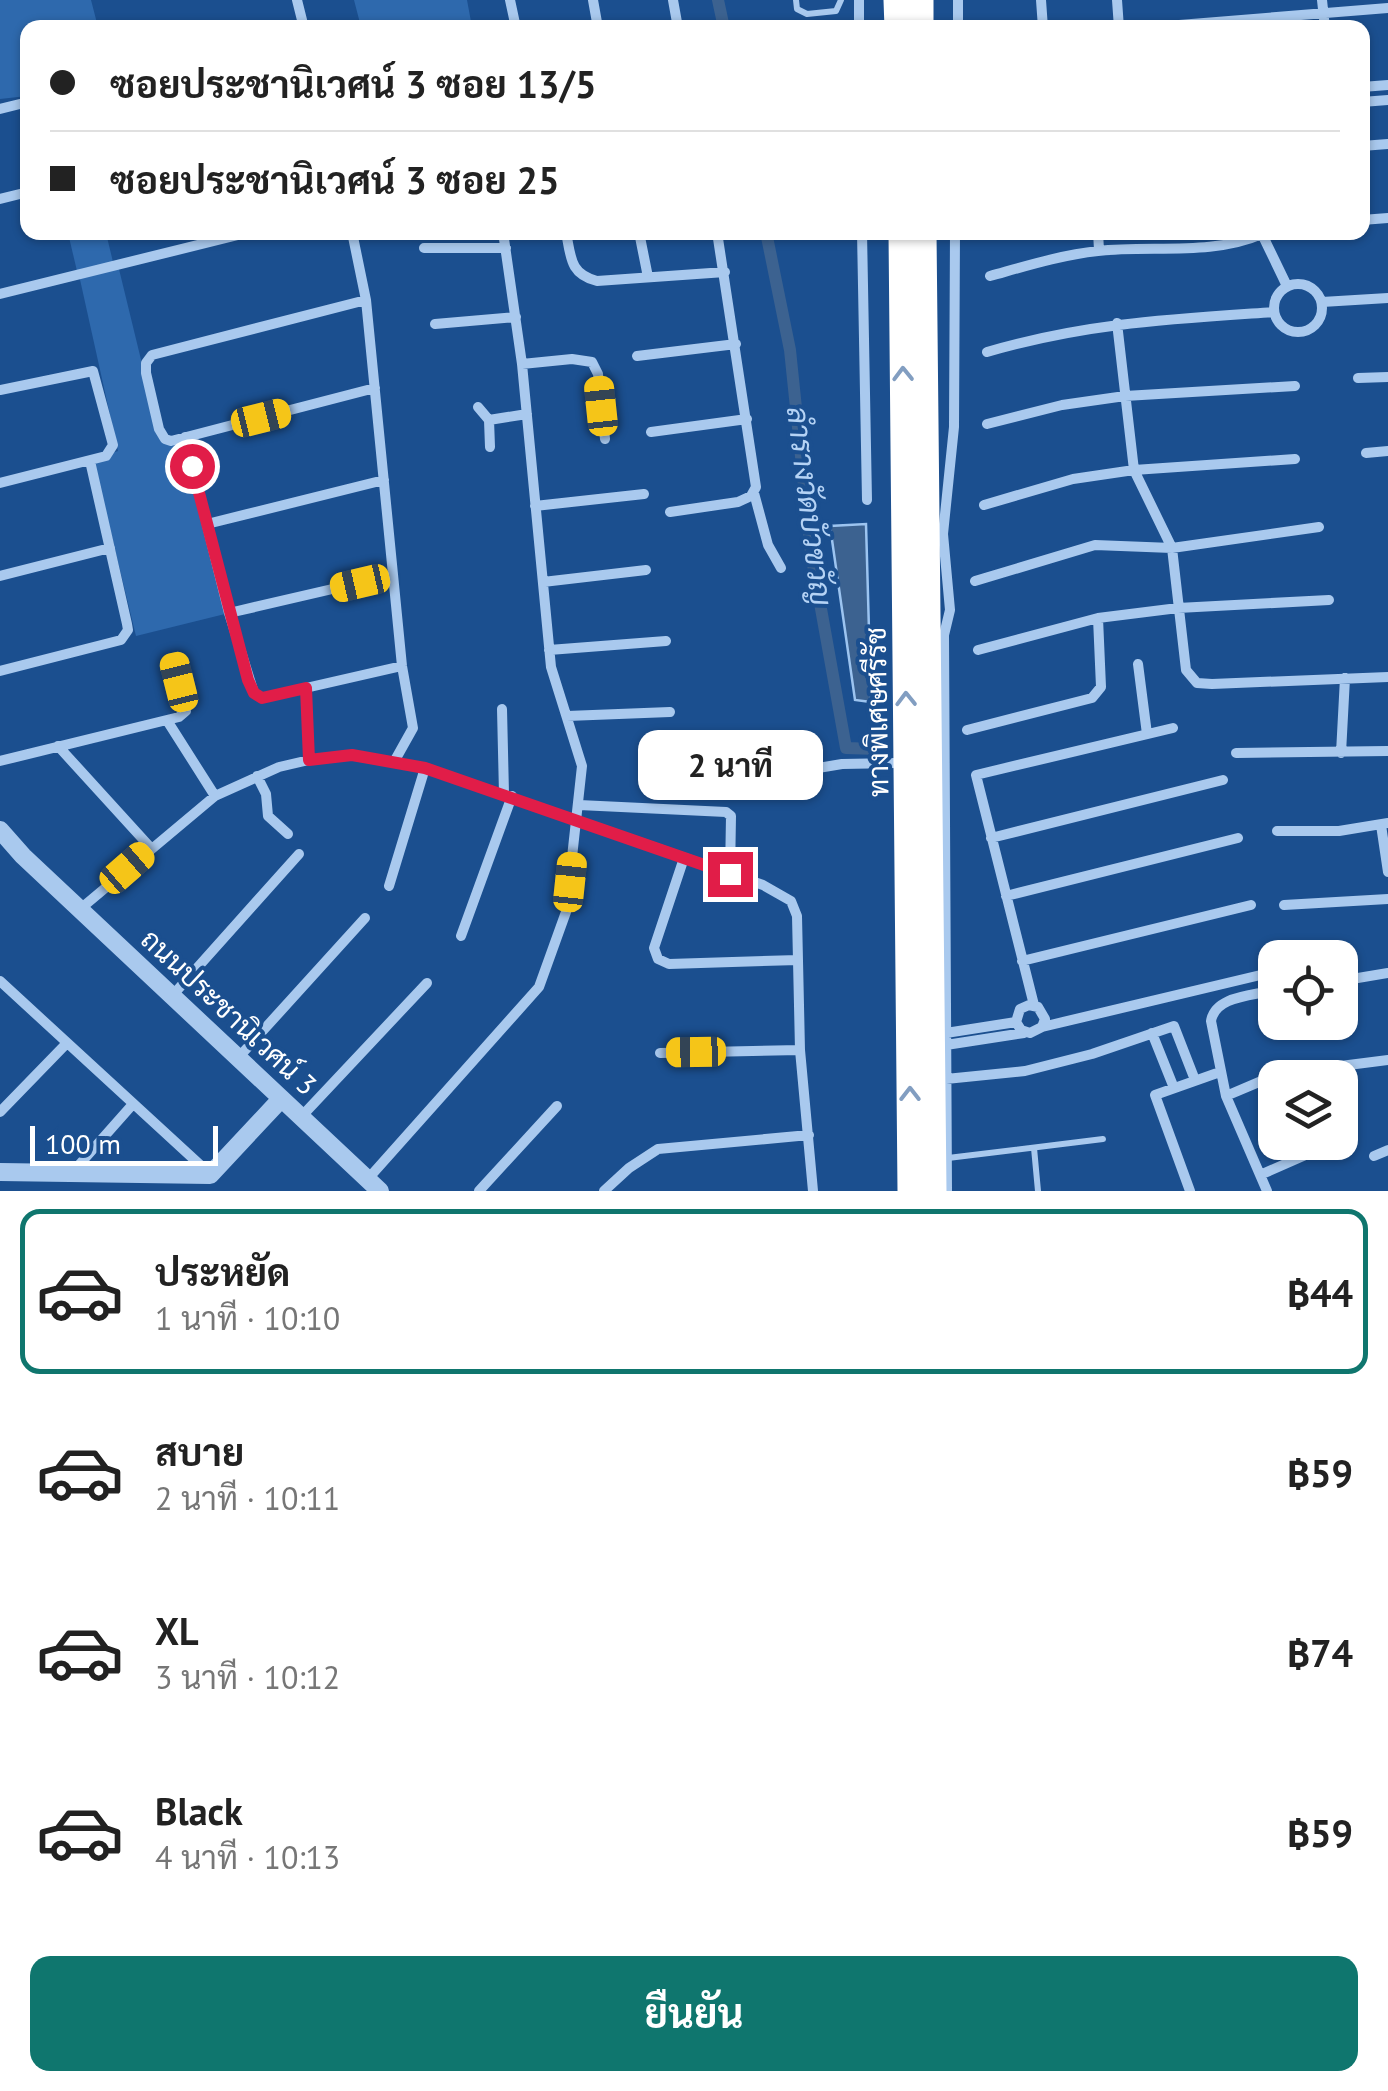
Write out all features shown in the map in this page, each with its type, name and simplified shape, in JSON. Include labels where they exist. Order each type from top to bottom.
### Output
[{"type":"highway","name":"ทางพิเศษศรีรัช","points":[[900,240],[910,1191]]},
{"type":"highway","name":"ทางพิเศษศรีรัช","points":[[924,240],[934,1191]]},
{"type":"street","points":[[1322,0],[1324,20]]},
{"type":"street","points":[[1264,20],[1388,8]]},
{"type":"street","points":[[0,294],[218,240]]},
{"type":"street","points":[[354,240],[366,300],[402,666],[413,728],[394,762]]},
{"type":"street","points":[[374,1185],[540,988],[566,912],[582,766],[549,650],[522,364],[504,240]]},
{"type":"street","points":[[568,240],[574,267],[582,277],[597,281],[725,272]]},
{"type":"street","points":[[641,240],[648,277]]},
{"type":"street","points":[[719,240],[747,419],[754,493],[768,545],[781,568]]},
{"type":"street","points":[[862,240],[867,500]]},
{"type":"street","points":[[947,1191],[944,635],[950,610],[943,534],[954,427],[956,240]]},
{"type":"street","points":[[1099,240],[1100,250]]},
{"type":"street","points":[[990,276],[1100,250],[1226,244],[1239,240]]},
{"type":"street","points":[[1264,240],[1287,286]]},
{"type":"street","points":[[424,248],[506,248]]},
{"type":"street","points":[[1308,285],[1322,302],[1320,320],[1304,332],[1284,328],[1274,312],[1274,301],[1287,286],[1308,285]]},
{"type":"street","points":[[1322,302],[1388,298]]},
{"type":"street","points":[[366,300],[152,355],[146,364],[159,429],[165,439],[375,388]]},
{"type":"street","points":[[988,352],[1065,330],[1274,312]]},
{"type":"street","points":[[434,324],[516,318]]},
{"type":"street","points":[[1117,323],[1134,470],[1172,548],[1186,670],[1197,684],[1388,677]]},
{"type":"street","points":[[638,356],[736,344]]},
{"type":"street","points":[[522,364],[572,359],[592,362],[598,374],[604,439]]},
{"type":"street","points":[[0,390],[90,370],[96,373],[114,445],[106,456],[0,482]]},
{"type":"street","points":[[1358,378],[1388,376]]},
{"type":"street","points":[[987,424],[1062,405],[1125,396],[1295,386]]},
{"type":"street","points":[[478,407],[489,420],[490,447]]},
{"type":"street","points":[[489,420],[527,414]]},
{"type":"street","points":[[651,432],[747,419]]},
{"type":"street","points":[[185,437],[229,613],[254,693],[262,698],[402,666]]},
{"type":"street","points":[[1366,452],[1388,451]]},
{"type":"street","points":[[984,505],[1062,482],[1134,470],[1295,458]]},
{"type":"street","points":[[0,671],[121,640],[127,624],[90,461]]},
{"type":"street","points":[[207,524],[384,480]]},
{"type":"street","points":[[670,512],[738,502],[754,493]]},
{"type":"street","points":[[535,506],[644,494]]},
{"type":"street","points":[[975,581],[1095,545],[1172,548],[1319,527]]},
{"type":"street","points":[[0,576],[110,548]]},
{"type":"street","points":[[542,582],[646,570]]},
{"type":"street","points":[[229,613],[393,575]]},
{"type":"street","points":[[978,650],[1098,618],[1178,608],[1329,600]]},
{"type":"street","points":[[967,730],[1092,698],[1101,687],[1098,618]]},
{"type":"street","points":[[549,650],[666,640]]},
{"type":"street","points":[[0,762],[168,722],[186,710],[174,660]]},
{"type":"street","points":[[1138,664],[1148,734]]},
{"type":"street","points":[[1341,753],[1345,678]]},
{"type":"street","points":[[306,688],[309,760]]},
{"type":"street","points":[[461,936],[508,796],[502,709]]},
{"type":"street","points":[[567,716],[670,712]]},
{"type":"street","points":[[168,722],[214,796]]},
{"type":"street","points":[[1042,1028],[1044,1014],[1034,1005],[976,775],[1173,728]]},
{"type":"street","points":[[58,746],[150,846]]},
{"type":"street","points":[[1236,753],[1388,750]]},
{"type":"street","points":[[79,910],[150,846],[214,796],[257,776],[309,760],[352,755],[425,768],[779,892],[791,901],[798,916],[800,1050],[812,1191]]},
{"type":"street","points":[[788,773],[842,764],[896,763]]},
{"type":"street","points":[[389,886],[425,768]]},
{"type":"street","points":[[257,776],[266,796],[268,816],[288,834]]},
{"type":"street","points":[[992,838],[1224,780]]},
{"type":"street","points":[[579,805],[726,812],[733,825],[730,874]]},
{"type":"street","points":[[1277,831],[1339,831],[1384,824],[1388,872]]},
{"type":"street","name":"ถนนประชานิเวศน์ 3","points":[[0,830],[79,910],[374,1185]]},
{"type":"street","points":[[1006,896],[1238,838]]},
{"type":"street","points":[[172,996],[299,854]]},
{"type":"street","points":[[684,858],[654,948],[658,959],[669,964],[798,960]]},
{"type":"street","points":[[1284,905],[1388,898]]},
{"type":"street","points":[[1022,961],[1251,905]]},
{"type":"street","points":[[238,1058],[365,918]]},
{"type":"street","points":[[1358,978],[1388,973]]},
{"type":"street","points":[[946,1046],[1034,1033],[1258,975]]},
{"type":"street","points":[[0,982],[210,1175]]},
{"type":"street","points":[[302,1117],[427,983]]},
{"type":"street","points":[[1258,994],[1219,1004],[1212,1012],[1226,1096],[1267,1191]]},
{"type":"street","points":[[1016,1022],[1020,1009],[1034,1005]]},
{"type":"street","points":[[946,1033],[1016,1022]]},
{"type":"street","points":[[1016,1022],[1024,1033]]},
{"type":"street","points":[[946,1079],[1025,1070],[1092,1054],[1174,1026],[1195,1080]]},
{"type":"street","points":[[1152,1034],[1174,1088]]},
{"type":"street","points":[[0,1112],[66,1044]]},
{"type":"street","points":[[660,1053],[800,1050]]},
{"type":"street","points":[[1358,1064],[1388,1060]]},
{"type":"street","points":[[1190,1191],[1155,1095],[1220,1072]]},
{"type":"street","points":[[1226,1096],[1258,1082]]},
{"type":"street","points":[[0,1172],[210,1175],[281,1099]]},
{"type":"street","points":[[71,1174],[133,1104]]},
{"type":"street","points":[[479,1191],[557,1106]]},
{"type":"street","points":[[604,1191],[658,1149],[809,1135]]},
{"type":"street","points":[[1374,1156],[1388,1150]]},
{"type":"street","points":[[1260,1175],[1294,1160]]},
{"type":"lane","points":[[796,0],[797,9],[806,14],[836,10],[841,0]]},
{"type":"lane","points":[[946,1158],[1103,1140]]},
{"type":"lane","points":[[1034,1148],[1038,1191]]},
{"type":"shaded area","points":[[0,0],[91,0],[96,20],[20,20],[20,97],[0,99]]},
{"type":"shaded area","points":[[354,0],[467,0],[471,20],[359,20]]},
{"type":"shaded area","points":[[70,240],[108,240],[113,262],[77,271]]},
{"type":"shaded area","points":[[118,265],[161,442],[187,435],[229,613],[136,636],[93,459],[118,451],[79,275]]},
{"type":"shaded area","points":[[866,524],[871,702],[855,700],[830,526]]},
{"type":"waterway","name":"ลำรางวัดบัวขวัญ","points":[[718,0],[722,20]]},
{"type":"waterway","name":"ลำรางวัดบัวขวัญ","points":[[768,240],[790,350],[811,553],[846,748],[877,749]]},
{"type":"route","points":[[192,466],[248,680],[254,693],[262,698],[306,688],[309,760],[352,755],[425,768],[730,874]]}]
